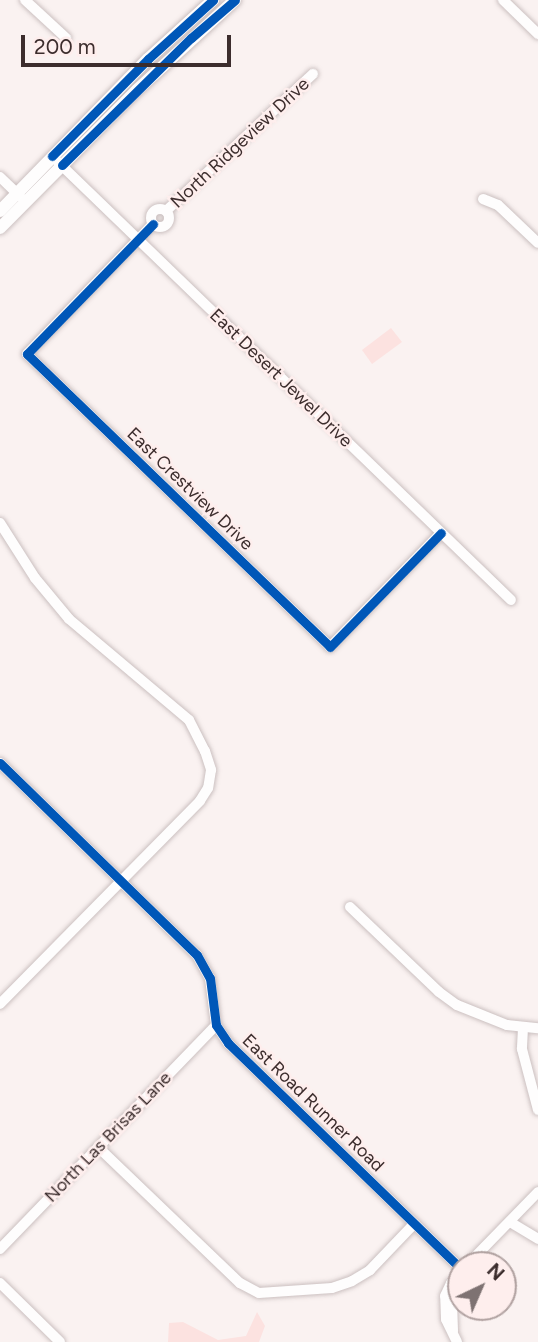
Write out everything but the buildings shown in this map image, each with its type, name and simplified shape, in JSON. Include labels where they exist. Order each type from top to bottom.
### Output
[{"type":"main road","points":[[57,161],[148,58],[213,0]]},
{"type":"main road","points":[[0,228],[11,202],[235,0]]},
{"type":"street","points":[[25,0],[65,38]]},
{"type":"street","points":[[503,0],[538,34]]},
{"type":"street","name":"North Ridgeview Drive","points":[[27,354],[153,224],[150,218],[155,210],[166,211],[313,74]]},
{"type":"street","name":"East Desert Jewel Drive","points":[[57,161],[510,600]]},
{"type":"street","points":[[0,177],[11,202]]},
{"type":"street","points":[[483,199],[498,205],[538,243]]},
{"type":"street","name":"East Crestview Drive","points":[[27,354],[330,647],[441,533]]},
{"type":"street","points":[[0,523],[34,578],[69,619],[189,720],[210,764],[211,776],[204,795],[0,1004]]},
{"type":"street","points":[[0,763],[203,964],[212,988],[216,1025]]},
{"type":"street","points":[[350,907],[448,999],[478,1016],[523,1028],[538,1028]]},
{"type":"street","name":"North Las Brisas Lane","points":[[0,1249],[216,1025]]},
{"type":"street","name":"East Road Runner Road","points":[[216,1025],[228,1043],[414,1224],[447,1260]]},
{"type":"street","points":[[523,1028],[522,1049],[538,1110]]},
{"type":"street","points":[[98,1147],[240,1283],[259,1293],[332,1288],[352,1281],[370,1270],[414,1224]]},
{"type":"street","points":[[481,1251],[538,1192]]},
{"type":"street","points":[[510,1222],[538,1239]]},
{"type":"street","points":[[0,1283],[61,1342]]},
{"type":"street","name":"East Road Runner Road","points":[[447,1292],[446,1319],[455,1337]]},
{"type":"shaded area","points":[[391,328],[402,342],[372,364],[362,350]]},
{"type":"shaded area","points":[[257,1312],[265,1326],[259,1342],[168,1342],[169,1323],[183,1322],[218,1340],[246,1336]]},
{"type":"cycle path","points":[[52,156],[148,59],[213,0]]},
{"type":"cycle path","points":[[62,165],[191,38],[235,0]]},
{"type":"cycle path","points":[[153,224],[27,354],[330,647],[441,533]]},
{"type":"cycle path","points":[[0,763],[197,955],[210,978],[216,1025],[228,1043],[447,1255]]}]
